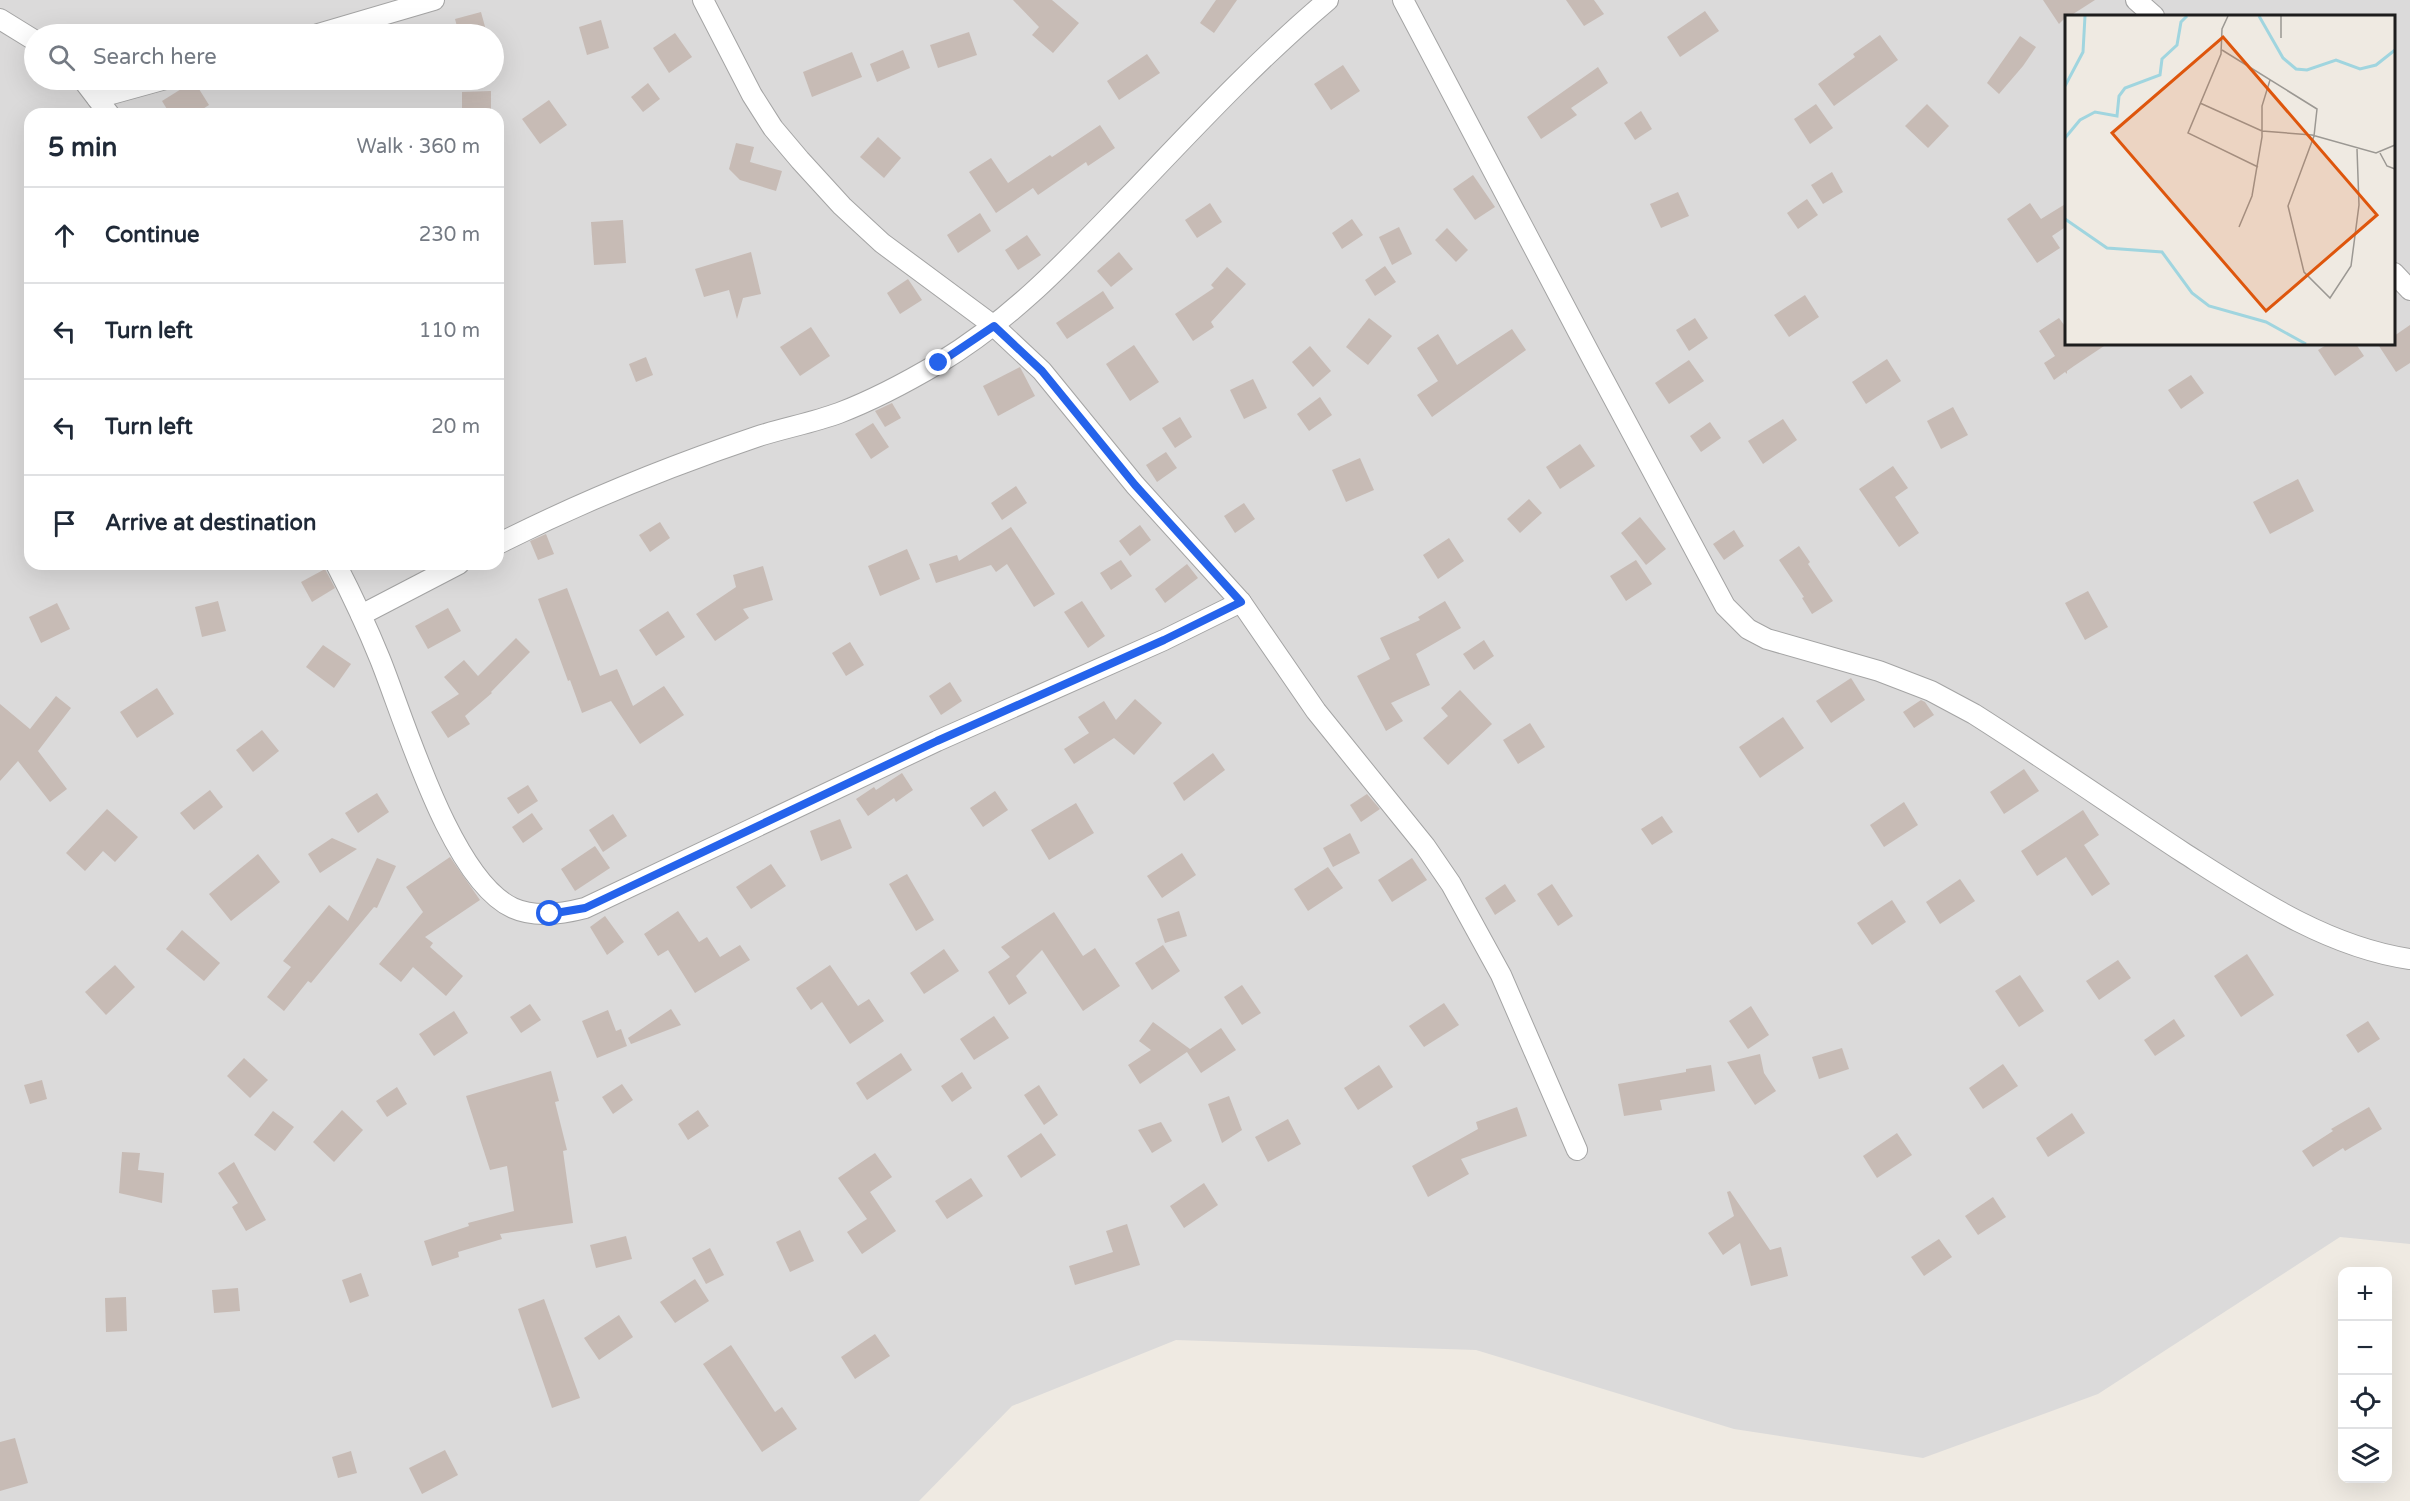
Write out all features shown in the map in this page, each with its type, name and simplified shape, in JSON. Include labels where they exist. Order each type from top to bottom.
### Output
[{"type":"street","points":[[352,24],[434,0]]},
{"type":"street","points":[[703,0],[752,95],[773,128],[800,160],[842,206],[882,243],[994,326],[1042,371],[1135,485],[1241,602],[1316,711],[1425,846],[1451,884],[1502,975],[1577,1150]]},
{"type":"street","points":[[504,541],[571,508],[640,479],[758,437],[838,413],[875,397],[939,363],[994,326],[1030,297],[1189,133],[1328,0]]},
{"type":"street","points":[[1402,0],[1725,606],[1740,622],[1767,639],[1870,668],[1931,691],[1974,714],[2238,887],[2298,921],[2367,949],[2410,959]]},
{"type":"street","points":[[2136,0],[2153,15]]},
{"type":"street","points":[[0,19],[24,34]]},
{"type":"street","points":[[91,90],[103,106],[139,90]]},
{"type":"street","points":[[2395,274],[2410,290]]},
{"type":"street","points":[[339,570],[361,615],[437,809],[462,854],[484,886],[495,897],[512,908],[525,912],[550,914],[585,908],[937,741],[1164,640],[1241,602]]},
{"type":"street","points":[[361,615],[447,570]]},
{"type":"shaded area","points":[[0,0],[2410,0],[2410,1244],[2340,1237],[2098,1394],[1923,1458],[1734,1429],[1476,1350],[1176,1340],[1012,1406],[919,1501],[0,1501]]},
{"type":"building","points":[[1013,0],[1052,0],[1079,23],[1053,53],[1032,35],[1039,27]]},
{"type":"building","points":[[1216,0],[1237,0],[1214,33],[1200,23]]},
{"type":"building","points":[[1566,0],[1594,0],[1604,14],[1584,26]]},
{"type":"building","points":[[2043,0],[2095,0],[2072,15],[2065,15],[2059,24]]},
{"type":"building","points":[[1705,11],[1719,31],[1680,57],[1667,37]]},
{"type":"building","points":[[481,12],[484,24],[456,24],[455,19]]},
{"type":"building","points":[[601,20],[609,48],[587,55],[579,27]]},
{"type":"building","points":[[969,32],[977,55],[938,68],[930,45]]},
{"type":"building","points":[[675,33],[692,57],[669,73],[653,48]]},
{"type":"building","points":[[1880,35],[1898,60],[1834,106],[1818,84],[1855,57],[1853,54]]},
{"type":"building","points":[[2020,36],[2036,47],[1999,94],[1987,83]]},
{"type":"building","points":[[903,50],[910,68],[877,82],[870,64]]},
{"type":"building","points":[[852,52],[862,77],[812,97],[803,72]]},
{"type":"building","points":[[1147,54],[1160,73],[1119,100],[1107,81]]},
{"type":"building","points":[[1343,65],[1360,91],[1331,110],[1314,84]]},
{"type":"building","points":[[1598,67],[1608,83],[1571,108],[1577,115],[1541,139],[1527,117]]},
{"type":"building","points":[[648,83],[660,99],[643,112],[631,97]]},
{"type":"building","points":[[180,90],[200,90],[209,105],[204,108],[166,108],[162,101]]},
{"type":"building","points":[[491,91],[491,108],[462,108],[462,92]]},
{"type":"building","points":[[549,100],[567,125],[540,144],[522,119]]},
{"type":"building","points":[[1816,104],[1833,128],[1810,144],[1794,119]]},
{"type":"building","points":[[1927,104],[1949,126],[1928,148],[1905,126]]},
{"type":"building","points":[[1641,111],[1652,129],[1635,140],[1624,123]]},
{"type":"building","points":[[1100,125],[1115,148],[1088,166],[1086,162],[1038,195],[1033,188],[996,213],[969,172],[991,158],[1008,183]]},
{"type":"building","points":[[878,137],[901,158],[884,178],[860,157]]},
{"type":"building","points":[[736,143],[754,147],[750,162],[782,171],[776,191],[740,180],[729,169]]},
{"type":"building","points":[[1832,172],[1843,192],[1823,204],[1811,185]]},
{"type":"building","points":[[1473,175],[1495,207],[1475,220],[1453,189]]},
{"type":"building","points":[[1678,192],[1689,216],[1661,228],[1650,204]]},
{"type":"building","points":[[1807,199],[1818,215],[1798,229],[1787,213]]},
{"type":"building","points":[[1210,203],[1222,222],[1197,238],[1185,220]]},
{"type":"building","points":[[2030,203],[2041,219],[2065,204],[2065,227],[2052,236],[2060,248],[2037,263],[2007,219]]},
{"type":"building","points":[[980,213],[991,231],[958,253],[947,235]]},
{"type":"building","points":[[1352,219],[1363,235],[1342,249],[1332,233]]},
{"type":"building","points":[[623,220],[626,263],[594,265],[591,222]]},
{"type":"building","points":[[1399,227],[1412,254],[1392,265],[1379,237]]},
{"type":"building","points":[[1447,228],[1468,250],[1456,262],[1435,240]]},
{"type":"building","points":[[1027,235],[1041,255],[1018,270],[1005,250]]},
{"type":"building","points":[[751,252],[761,294],[743,298],[737,319],[729,290],[704,297],[695,269]]},
{"type":"building","points":[[1119,252],[1133,269],[1111,287],[1097,271]]},
{"type":"building","points":[[1385,266],[1396,282],[1375,296],[1365,280]]},
{"type":"building","points":[[1227,267],[1246,284],[1211,322],[1214,327],[1193,341],[1175,314],[1214,288],[1211,285]]},
{"type":"building","points":[[908,279],[922,300],[900,314],[887,293]]},
{"type":"building","points":[[1103,291],[1114,308],[1067,339],[1056,323]]},
{"type":"building","points":[[1805,295],[1819,317],[1789,337],[1774,315]]},
{"type":"building","points":[[1369,318],[1392,336],[1368,365],[1346,347]]},
{"type":"building","points":[[1695,318],[1708,338],[1689,351],[1676,330]]},
{"type":"building","points":[[2059,318],[2065,326],[2065,345],[2106,345],[2067,371],[2067,374],[2065,372],[2054,380],[2044,363],[2055,356],[2039,331]]},
{"type":"building","points":[[2410,325],[2410,363],[2396,372],[2379,346],[2395,345],[2395,335]]},
{"type":"building","points":[[811,327],[830,356],[800,376],[780,347]]},
{"type":"building","points":[[1512,329],[1526,350],[1432,417],[1417,395],[1438,381],[1417,348],[1438,334],[1457,365]]},
{"type":"building","points":[[1134,345],[1159,382],[1130,401],[1106,364]]},
{"type":"building","points":[[2326,345],[2357,345],[2364,356],[2335,376],[2318,350]]},
{"type":"building","points":[[1310,346],[1331,371],[1313,387],[1292,362]]},
{"type":"building","points":[[646,357],[653,375],[636,382],[629,364]]},
{"type":"building","points":[[1887,359],[1901,381],[1866,404],[1852,382]]},
{"type":"building","points":[[1689,360],[1704,381],[1669,404],[1655,383]]},
{"type":"building","points":[[1020,367],[1035,396],[998,416],[983,386]]},
{"type":"building","points":[[2191,375],[2204,393],[2181,409],[2168,390]]},
{"type":"building","points":[[1253,379],[1267,408],[1244,419],[1230,390]]},
{"type":"building","points":[[1320,397],[1332,415],[1309,431],[1297,414]]},
{"type":"building","points":[[892,403],[901,418],[885,427],[875,411]]},
{"type":"building","points":[[1953,407],[1968,435],[1941,449],[1927,421]]},
{"type":"building","points":[[1180,417],[1192,437],[1175,448],[1162,428]]},
{"type":"building","points":[[1783,419],[1797,440],[1763,464],[1748,441]]},
{"type":"building","points":[[1710,422],[1721,438],[1701,452],[1690,436]]},
{"type":"building","points":[[873,423],[889,447],[871,459],[855,434]]},
{"type":"building","points":[[1580,444],[1595,466],[1560,489],[1546,467]]},
{"type":"building","points":[[1166,452],[1177,468],[1157,482],[1146,465]]},
{"type":"building","points":[[1360,458],[1374,490],[1346,502],[1332,470]]},
{"type":"building","points":[[1893,466],[1908,488],[1895,497],[1919,533],[1899,547],[1859,489]]},
{"type":"building","points":[[2298,479],[2314,511],[2270,534],[2253,502]]},
{"type":"building","points":[[1016,486],[1027,503],[1002,520],[991,503]]},
{"type":"building","points":[[1529,499],[1542,513],[1520,533],[1507,519]]},
{"type":"building","points":[[1244,503],[1255,519],[1235,533],[1224,516]]},
{"type":"building","points":[[1640,517],[1666,549],[1646,565],[1621,533]]},
{"type":"building","points":[[660,522],[670,538],[650,552],[639,535]]},
{"type":"building","points":[[1140,525],[1151,540],[1130,556],[1119,541]]},
{"type":"building","points":[[1011,527],[1055,594],[1034,607],[1007,564],[996,572],[991,565],[936,583],[929,564],[957,555],[959,561]]},
{"type":"building","points":[[1734,530],[1744,546],[1724,560],[1713,544]]},
{"type":"building","points":[[546,534],[554,554],[538,560],[530,541]]},
{"type":"building","points":[[1449,538],[1464,561],[1438,579],[1423,555]]},
{"type":"building","points":[[1799,546],[1810,562],[1808,564],[1833,601],[1812,614],[1802,598],[1804,597],[1779,560]]},
{"type":"building","points":[[907,549],[920,579],[880,596],[868,566]]},
{"type":"building","points":[[1121,560],[1132,576],[1111,590],[1100,573]]},
{"type":"building","points":[[1636,560],[1652,584],[1626,601],[1610,576]]},
{"type":"building","points":[[1187,564],[1198,578],[1165,603],[1155,589]]},
{"type":"building","points":[[763,566],[773,600],[743,609],[749,618],[715,641],[696,614],[736,587],[733,575]]},
{"type":"building","points":[[326,570],[335,588],[312,602],[301,582]]},
{"type":"building","points":[[567,588],[600,676],[617,669],[633,706],[664,686],[684,715],[640,744],[611,701],[582,713],[538,599]]},
{"type":"building","points":[[2088,591],[2108,627],[2085,640],[2065,603]]},
{"type":"building","points":[[218,601],[226,631],[202,637],[195,607]]},
{"type":"building","points":[[1082,601],[1105,636],[1088,648],[1064,612]]},
{"type":"building","points":[[1445,601],[1461,628],[1416,654],[1430,685],[1391,703],[1403,721],[1386,731],[1357,676],[1390,659],[1380,638],[1420,620],[1418,617]]},
{"type":"building","points":[[57,603],[70,629],[41,643],[29,617]]},
{"type":"building","points":[[448,608],[461,631],[428,649],[415,626]]},
{"type":"building","points":[[668,611],[685,637],[656,656],[639,630]]},
{"type":"building","points":[[516,638],[530,652],[492,693],[465,716],[470,724],[448,738],[431,712],[459,694],[444,677],[464,660],[478,676]]},
{"type":"building","points":[[1484,640],[1494,656],[1474,670],[1463,654]]},
{"type":"building","points":[[850,642],[864,665],[846,676],[832,653]]},
{"type":"building","points":[[323,645],[351,664],[334,688],[306,667]]},
{"type":"building","points":[[1851,678],[1865,700],[1831,723],[1816,701]]},
{"type":"building","points":[[950,682],[962,701],[941,715],[929,696]]},
{"type":"building","points":[[157,688],[174,714],[137,738],[120,712]]},
{"type":"building","points":[[1460,690],[1492,724],[1448,765],[1423,738],[1448,716],[1441,708]]},
{"type":"building","points":[[56,696],[71,708],[38,751],[67,789],[50,802],[18,761],[0,781],[0,704],[30,729]]},
{"type":"building","points":[[1135,699],[1162,723],[1134,755],[1114,738],[1074,764],[1064,749],[1089,733],[1078,717],[1104,701],[1116,720]]},
{"type":"building","points":[[1921,700],[1934,715],[1914,728],[1903,712]]},
{"type":"building","points":[[1783,717],[1804,748],[1760,778],[1739,747]]},
{"type":"building","points":[[1530,723],[1545,747],[1518,764],[1503,740]]},
{"type":"building","points":[[262,730],[279,751],[253,772],[236,750]]},
{"type":"building","points":[[1213,753],[1225,770],[1184,801],[1173,783]]},
{"type":"building","points":[[2024,769],[2039,791],[2004,814],[1990,792]]},
{"type":"building","points":[[902,773],[913,790],[896,802],[894,798],[868,816],[856,799],[874,787],[876,790]]},
{"type":"building","points":[[528,785],[538,801],[518,814],[507,798]]},
{"type":"building","points":[[210,790],[223,807],[194,830],[180,813]]},
{"type":"building","points":[[995,791],[1008,810],[983,827],[970,808]]},
{"type":"building","points":[[377,793],[389,812],[358,833],[345,813]]},
{"type":"building","points":[[1367,794],[1380,809],[1361,822],[1350,805]]},
{"type":"building","points":[[1904,802],[1918,825],[1884,847],[1870,825]]},
{"type":"building","points":[[1076,803],[1094,833],[1049,860],[1031,830]]},
{"type":"building","points":[[107,809],[138,837],[115,862],[103,851],[85,871],[66,853]]},
{"type":"building","points":[[2083,810],[2099,835],[2084,845],[2110,884],[2092,896],[2066,857],[2037,876],[2021,851]]},
{"type":"building","points":[[532,813],[543,829],[523,843],[512,827]]},
{"type":"building","points":[[613,814],[627,836],[603,852],[589,830]]},
{"type":"building","points":[[1662,816],[1673,832],[1652,845],[1641,829]]},
{"type":"building","points":[[840,819],[852,848],[821,861],[810,831]]},
{"type":"building","points":[[1350,833],[1360,853],[1333,867],[1323,848]]},
{"type":"building","points":[[332,838],[357,849],[320,873],[308,854]]},
{"type":"building","points":[[595,846],[610,868],[575,891],[561,869]]},
{"type":"building","points":[[1182,853],[1196,875],[1162,898],[1147,876]]},
{"type":"building","points":[[258,854],[280,882],[231,921],[209,894]]},
{"type":"building","points":[[450,857],[480,900],[425,937],[433,943],[430,947],[463,976],[446,996],[413,967],[401,982],[379,964],[423,912],[406,887]]},
{"type":"building","points":[[377,858],[396,866],[377,908],[374,907],[311,983],[308,981],[284,1011],[267,997],[291,967],[283,961],[329,905],[348,921]]},
{"type":"building","points":[[1412,858],[1427,880],[1392,902],[1378,880]]},
{"type":"building","points":[[771,864],[786,886],[751,909],[736,887]]},
{"type":"building","points":[[1328,867],[1343,888],[1308,911],[1294,889]]},
{"type":"building","points":[[907,874],[934,920],[916,931],[889,884]]},
{"type":"building","points":[[1960,879],[1975,901],[1940,924],[1926,902]]},
{"type":"building","points":[[1505,884],[1516,901],[1495,915],[1485,898]]},
{"type":"building","points":[[1552,884],[1573,916],[1558,926],[1537,894]]},
{"type":"building","points":[[1892,900],[1906,922],[1872,945],[1857,923]]},
{"type":"building","points":[[678,911],[699,942],[707,937],[720,957],[740,945],[750,960],[695,993],[668,950],[658,956],[644,934]]},
{"type":"building","points":[[1179,911],[1187,936],[1165,943],[1157,919]]},
{"type":"building","points":[[1054,912],[1083,956],[1095,948],[1120,986],[1083,1011],[1042,950],[1016,976],[1027,993],[1009,1005],[988,972],[1010,957],[1001,947]]},
{"type":"building","points":[[605,916],[624,942],[607,955],[590,927]]},
{"type":"building","points":[[182,930],[220,963],[204,981],[166,949]]},
{"type":"building","points":[[1163,945],[1180,971],[1152,990],[1135,963]]},
{"type":"building","points":[[944,949],[959,971],[924,994],[910,973]]},
{"type":"building","points":[[2247,954],[2274,995],[2241,1017],[2214,976]]},
{"type":"building","points":[[2118,960],[2131,978],[2099,1000],[2086,981]]},
{"type":"building","points":[[115,965],[135,987],[106,1015],[85,992]]},
{"type":"building","points":[[830,965],[858,1006],[869,999],[884,1021],[850,1044],[822,1002],[811,1010],[796,988]]},
{"type":"building","points":[[2020,975],[2044,1011],[2019,1027],[1995,991]]},
{"type":"building","points":[[1242,985],[1261,1013],[1242,1025],[1224,997]]},
{"type":"building","points":[[1444,1003],[1459,1025],[1424,1047],[1409,1026]]},
{"type":"building","points":[[530,1004],[541,1020],[521,1033],[510,1017]]},
{"type":"building","points":[[1751,1006],[1769,1035],[1748,1049],[1729,1021]]},
{"type":"building","points":[[671,1009],[681,1025],[631,1044],[628,1038]]},
{"type":"building","points":[[608,1010],[616,1031],[621,1029],[627,1046],[597,1058],[582,1021]]},
{"type":"building","points":[[454,1011],[468,1033],[434,1056],[419,1034]]},
{"type":"building","points":[[994,1016],[1009,1038],[974,1060],[960,1039]]},
{"type":"building","points":[[2174,1019],[2185,1036],[2155,1056],[2144,1040]]},
{"type":"building","points":[[2368,1021],[2380,1039],[2358,1053],[2346,1035]]},
{"type":"building","points":[[1153,1022],[1190,1049],[1221,1028],[1236,1050],[1201,1073],[1187,1052],[1140,1084],[1128,1065],[1151,1050],[1139,1041]]},
{"type":"building","points":[[1842,1048],[1849,1069],[1819,1079],[1812,1057]]},
{"type":"building","points":[[901,1053],[912,1070],[867,1100],[856,1083]]},
{"type":"building","points":[[1760,1054],[1764,1073],[1776,1091],[1755,1105],[1727,1062]]},
{"type":"building","points":[[244,1058],[268,1080],[250,1098],[227,1076]]},
{"type":"building","points":[[2003,1064],[2018,1086],[1983,1109],[1969,1088]]},
{"type":"building","points":[[1379,1065],[1393,1087],[1358,1110],[1344,1088]]},
{"type":"building","points":[[1711,1065],[1715,1091],[1660,1100],[1662,1110],[1624,1116],[1618,1084],[1686,1072],[1686,1069]]},
{"type":"building","points":[[551,1071],[559,1101],[555,1102],[567,1150],[563,1151],[573,1223],[500,1234],[502,1239],[458,1252],[459,1257],[432,1266],[424,1241],[469,1226],[468,1223],[514,1211],[507,1166],[490,1170],[466,1096]]},
{"type":"building","points":[[962,1072],[972,1088],[952,1102],[941,1086]]},
{"type":"building","points":[[42,1080],[47,1099],[30,1104],[24,1085]]},
{"type":"building","points":[[622,1084],[633,1100],[613,1114],[602,1097]]},
{"type":"building","points":[[1039,1085],[1058,1115],[1044,1125],[1024,1095]]},
{"type":"building","points":[[397,1087],[407,1104],[387,1117],[376,1101]]},
{"type":"building","points":[[1229,1096],[1242,1130],[1222,1143],[1208,1104]]},
{"type":"building","points":[[1517,1107],[1527,1136],[1461,1159],[1469,1174],[1428,1197],[1412,1166],[1478,1129],[1476,1122]]},
{"type":"building","points":[[2369,1107],[2382,1129],[2345,1151],[2343,1148],[2313,1167],[2302,1151],[2333,1131],[2331,1129]]},
{"type":"building","points":[[342,1110],[363,1130],[334,1162],[313,1142]]},
{"type":"building","points":[[698,1110],[709,1126],[688,1140],[678,1124]]},
{"type":"building","points":[[273,1111],[294,1127],[275,1151],[254,1135]]},
{"type":"building","points":[[2072,1113],[2085,1133],[2048,1157],[2036,1138]]},
{"type":"building","points":[[1288,1119],[1301,1144],[1268,1162],[1255,1137]]},
{"type":"building","points":[[1161,1122],[1172,1141],[1152,1153],[1138,1130]]},
{"type":"building","points":[[1041,1133],[1056,1155],[1021,1178],[1007,1156]]},
{"type":"building","points":[[1897,1133],[1912,1155],[1877,1178],[1863,1156]]},
{"type":"building","points":[[122,1152],[140,1153],[138,1170],[164,1173],[162,1203],[119,1193]]},
{"type":"building","points":[[875,1153],[892,1177],[870,1192],[896,1231],[862,1254],[847,1232],[867,1219],[838,1178]]},
{"type":"building","points":[[234,1162],[266,1220],[246,1231],[232,1207],[238,1203],[218,1173]]},
{"type":"building","points":[[971,1178],[983,1196],[947,1219],[935,1201]]},
{"type":"building","points":[[1204,1183],[1218,1205],[1184,1228],[1170,1206]]},
{"type":"building","points":[[1730,1191],[1770,1250],[1781,1247],[1788,1276],[1751,1286],[1740,1243],[1723,1255],[1708,1233],[1734,1216],[1727,1192]]},
{"type":"building","points":[[1993,1197],[2006,1217],[1978,1235],[1965,1216]]},
{"type":"building","points":[[1127,1224],[1140,1265],[1075,1285],[1069,1266],[1113,1252],[1106,1231]]},
{"type":"building","points":[[800,1230],[814,1261],[790,1272],[776,1242]]},
{"type":"building","points":[[626,1236],[632,1259],[596,1268],[590,1245]]},
{"type":"building","points":[[1939,1239],[1952,1257],[1924,1276],[1911,1257]]},
{"type":"building","points":[[710,1248],[724,1275],[706,1284],[692,1258]]},
{"type":"building","points":[[361,1273],[369,1296],[350,1303],[342,1280]]},
{"type":"building","points":[[695,1279],[709,1301],[675,1323],[660,1302]]},
{"type":"building","points":[[238,1288],[240,1311],[214,1313],[212,1290]]},
{"type":"building","points":[[126,1297],[127,1331],[106,1332],[105,1298]]},
{"type":"building","points":[[544,1299],[580,1398],[552,1408],[518,1309]]},
{"type":"building","points":[[619,1315],[633,1337],[599,1360],[584,1338]]},
{"type":"building","points":[[875,1334],[890,1356],[855,1379],[841,1357]]},
{"type":"building","points":[[731,1345],[775,1412],[782,1407],[797,1429],[762,1452],[703,1364]]},
{"type":"building","points":[[15,1438],[28,1483],[0,1491],[0,1442]]},
{"type":"building","points":[[445,1450],[458,1475],[422,1494],[409,1468]]},
{"type":"building","points":[[351,1451],[357,1473],[338,1478],[332,1457]]},
{"type":"route","points":[[550,914],[585,908],[937,741],[1164,640],[1241,602],[1135,485],[1042,371],[994,326],[939,363]]}]
